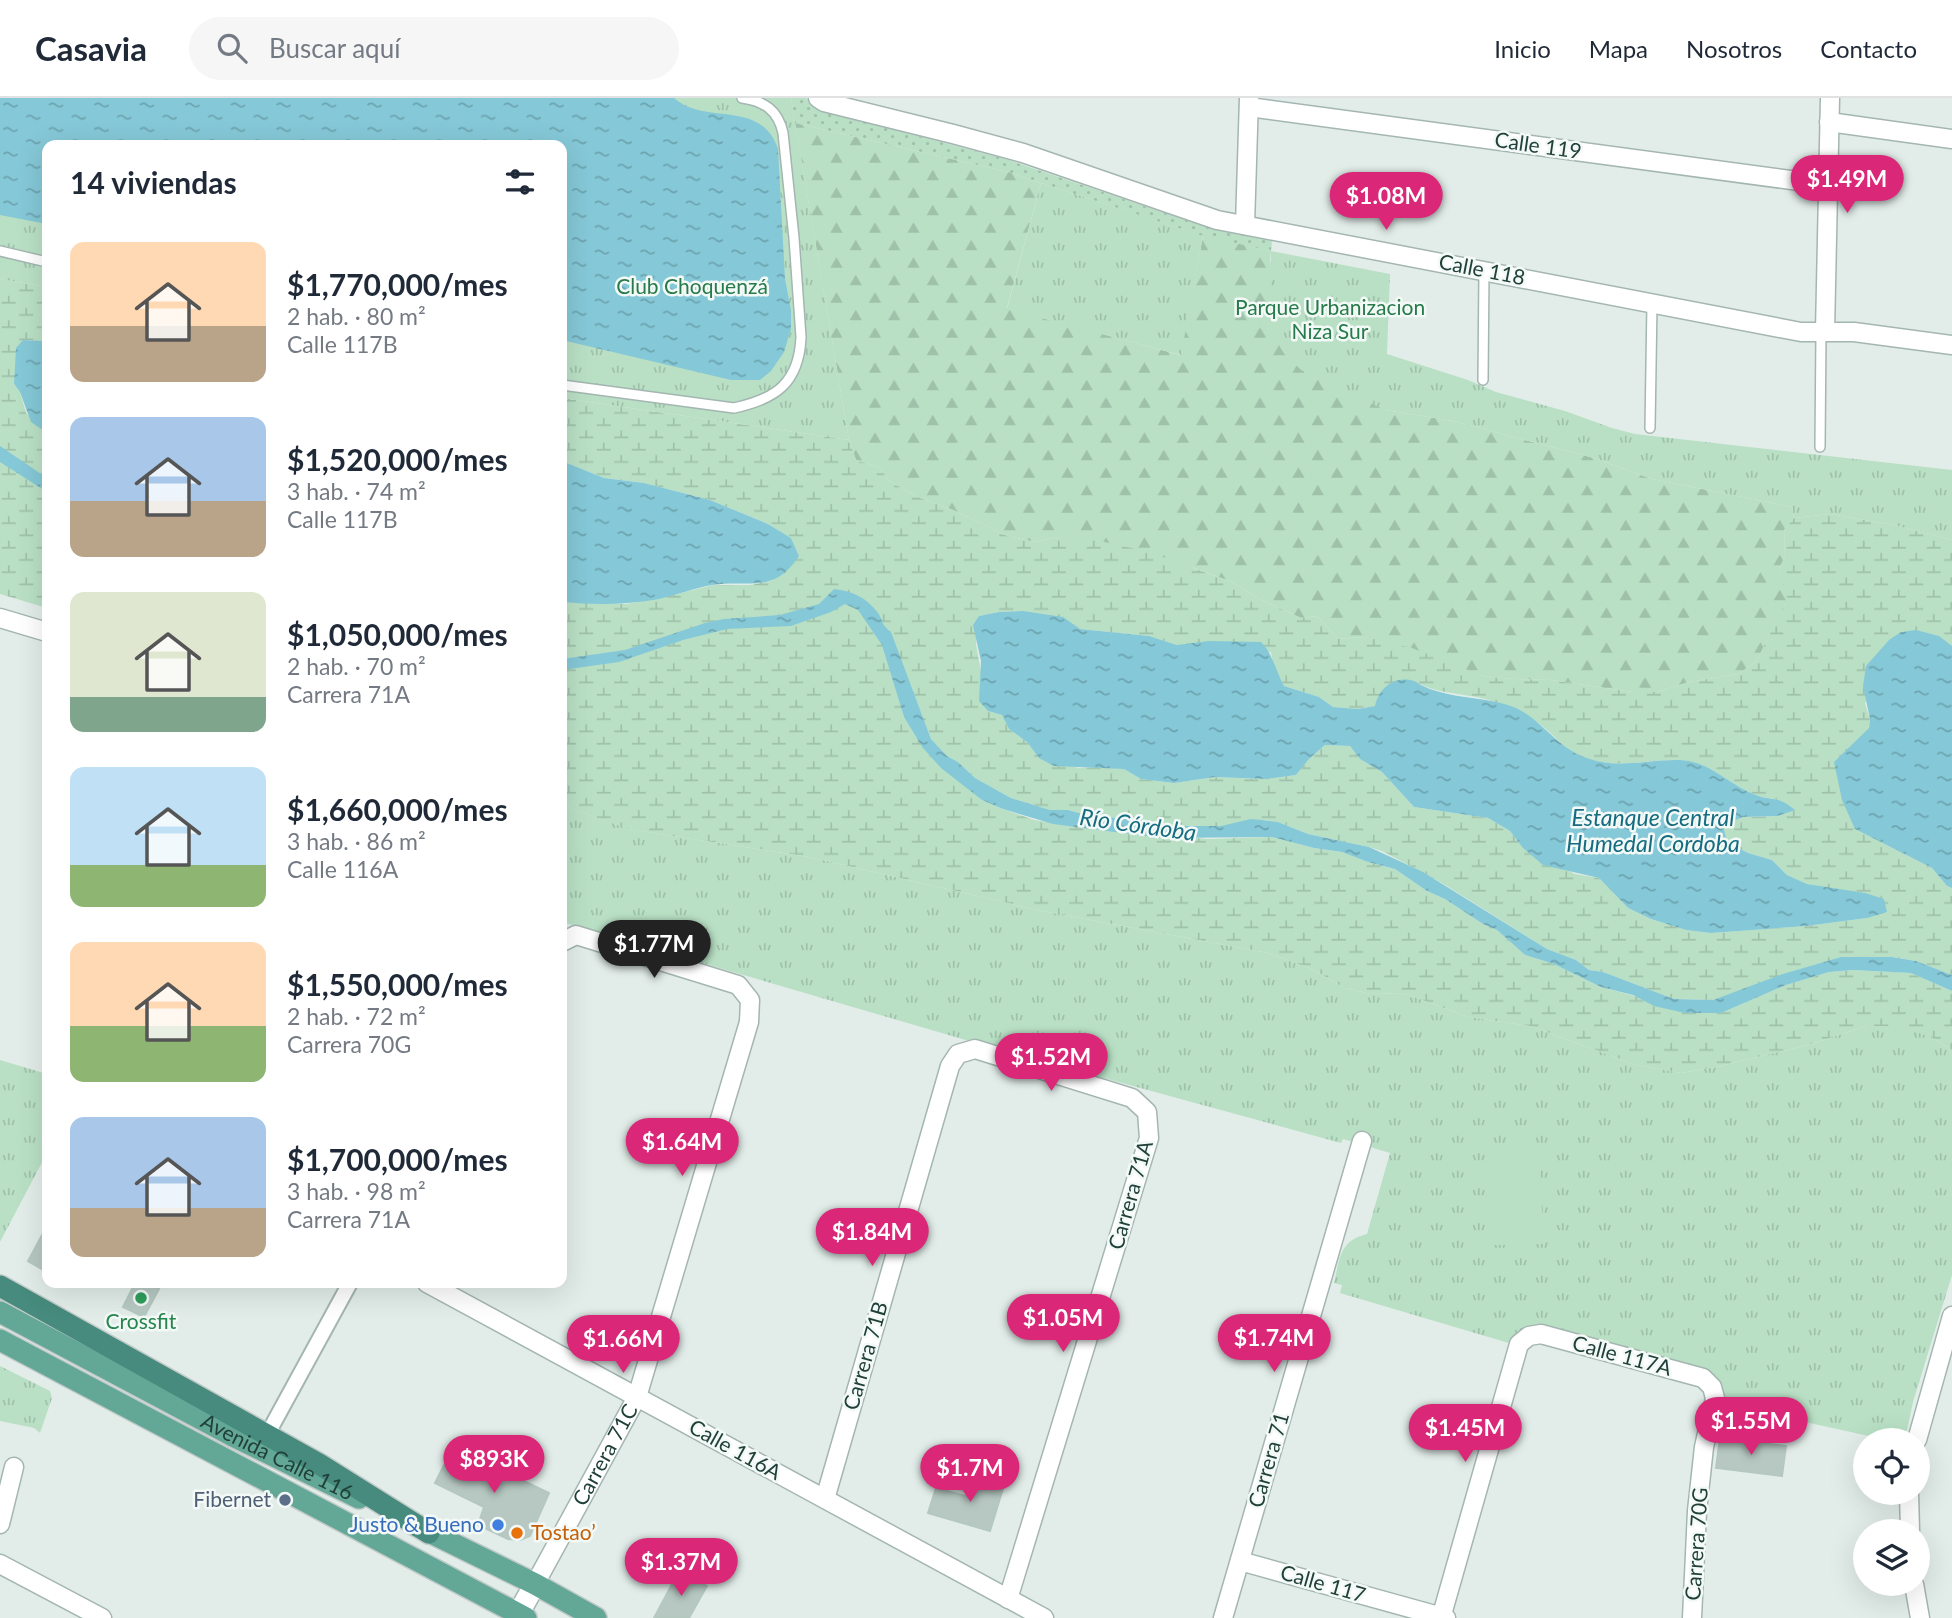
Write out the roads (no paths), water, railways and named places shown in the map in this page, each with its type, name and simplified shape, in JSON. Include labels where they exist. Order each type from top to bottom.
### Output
[{"type":"highway","points":[[0,1286],[267,1435],[429,1532]]},
{"type":"main road","name":"Avenida Calle 116","points":[[0,1312],[231,1435],[535,1584],[596,1618]]},
{"type":"main road","name":"Avenida Calle 116","points":[[0,1340],[520,1617]]},
{"type":"street","name":"Calle 118","points":[[818,98],[824,102],[1023,153],[1217,220],[1801,332],[1854,332],[1952,345]]},
{"type":"street","points":[[1823,332],[1830,98]]},
{"type":"street","points":[[1245,225],[1248,103]]},
{"type":"street","name":"Calle 119","points":[[1248,103],[1828,185]]},
{"type":"street","points":[[1829,122],[1952,139]]},
{"type":"street","points":[[0,618],[42,631]]},
{"type":"street","name":"Carrera 71C","points":[[520,1617],[535,1584],[637,1397],[749,1022],[750,999],[738,985],[576,935],[567,939]]},
{"type":"street","name":"Carrera 71B","points":[[825,1499],[950,1066],[958,1054],[975,1049],[1132,1098],[1147,1112]]},
{"type":"street","name":"Carrera 71A","points":[[1008,1599],[1149,1138],[1147,1112]]},
{"type":"street","name":"Carrera 71","points":[[1223,1618],[1362,1141]]},
{"type":"street","points":[[267,1435],[347,1288]]},
{"type":"street","name":"Calle 116A","points":[[451,1289],[637,1397],[1044,1618]]},
{"type":"street","points":[[1920,1428],[1952,1316]]},
{"type":"street","name":"Calle 117A","points":[[1443,1618],[1518,1344],[1529,1336],[1541,1334],[1703,1378],[1712,1387]]},
{"type":"street","name":"Carrera 70G","points":[[1692,1618],[1697,1511],[1704,1447],[1715,1398],[1712,1387]]},
{"type":"street","points":[[0,1524],[14,1467]]},
{"type":"street","name":"Calle 117","points":[[1240,1560],[1443,1618]]},
{"type":"street","points":[[0,1564],[102,1618]]},
{"type":"street","points":[[1916,1596],[1920,1618]]},
{"type":"lane","points":[[567,386],[734,408],[754,404],[772,396],[790,379],[800,353],[801,337],[783,133],[781,123],[771,109],[755,100],[742,98]]},
{"type":"lane","points":[[0,251],[42,261]]},
{"type":"lane","points":[[1483,380],[1484,271]]},
{"type":"lane","points":[[1650,428],[1651,303]]},
{"type":"lane","points":[[1819,447],[1823,332]]},
{"type":"water","name":"Club Choquenzá","points":[[0,98],[674,98],[701,111],[746,118],[759,123],[770,133],[778,149],[785,279],[791,310],[791,329],[784,352],[771,371],[760,380],[731,380],[567,341],[567,140],[42,140],[42,223],[0,215]]},
{"type":"water","points":[[23,340],[42,341],[42,430],[31,422],[20,392],[14,384],[16,348]]},
{"type":"water","points":[[0,446],[42,475],[42,489],[0,462]]},
{"type":"water","points":[[567,463],[604,478],[644,483],[710,500],[768,524],[791,538],[799,556],[780,576],[770,581],[712,585],[659,599],[598,604],[567,602]]},
{"type":"water","name":"Río Córdoba","points":[[834,589],[847,591],[864,599],[874,608],[891,632],[931,739],[947,756],[975,778],[1011,798],[1050,810],[1068,810],[1094,817],[1127,818],[1176,826],[1221,826],[1251,819],[1278,822],[1308,834],[1369,847],[1423,872],[1547,949],[1576,960],[1589,970],[1603,972],[1674,999],[1713,1000],[1783,974],[1841,957],[1892,957],[1916,961],[1952,975],[1952,991],[1911,973],[1853,970],[1829,972],[1786,985],[1721,1013],[1685,1013],[1654,1006],[1633,995],[1601,987],[1554,964],[1525,955],[1497,930],[1427,891],[1395,869],[1342,852],[1272,837],[1161,838],[1053,824],[1003,809],[982,800],[941,768],[923,748],[904,717],[882,645],[858,610],[845,604],[831,612],[791,626],[727,629],[683,640],[619,662],[567,669],[567,658],[625,650],[705,623],[780,615],[819,604]]},
{"type":"water","name":"Estanque Central Humedal Cordoba","points":[[1023,611],[1063,617],[1080,629],[1149,636],[1177,645],[1209,641],[1261,642],[1284,686],[1319,697],[1333,707],[1358,709],[1375,706],[1388,684],[1400,680],[1414,681],[1456,696],[1516,708],[1535,720],[1569,749],[1590,759],[1612,763],[1680,760],[1701,764],[1746,791],[1780,801],[1795,810],[1778,816],[1743,817],[1723,826],[1727,842],[1748,853],[1772,860],[1787,875],[1807,884],[1865,893],[1884,899],[1887,912],[1867,918],[1806,926],[1711,933],[1686,930],[1651,919],[1628,908],[1599,878],[1543,865],[1522,847],[1510,831],[1488,818],[1414,807],[1382,772],[1360,759],[1350,746],[1325,745],[1296,775],[1266,779],[1215,777],[1174,783],[1141,779],[1124,769],[1054,766],[1039,758],[1027,742],[1009,729],[1002,715],[988,711],[979,701],[981,661],[973,625],[979,616]]},
{"type":"water","points":[[1916,630],[1939,636],[1952,646],[1952,888],[1947,886],[1932,868],[1855,829],[1842,800],[1834,762],[1869,728],[1870,719],[1863,686],[1866,666],[1889,640],[1901,632]]},
{"type":"place","name":"Crossfit","points":[[141,1298]]},
{"type":"place","name":"Fibernet","points":[[285,1500]]},
{"type":"place","name":"Justo & Bueno","points":[[498,1525]]},
{"type":"place","name":"Tostao’","points":[[517,1533]]},
{"type":"park label","name":"Parque Urbanizacion Niza Sur","points":[[1330,320]]}]
